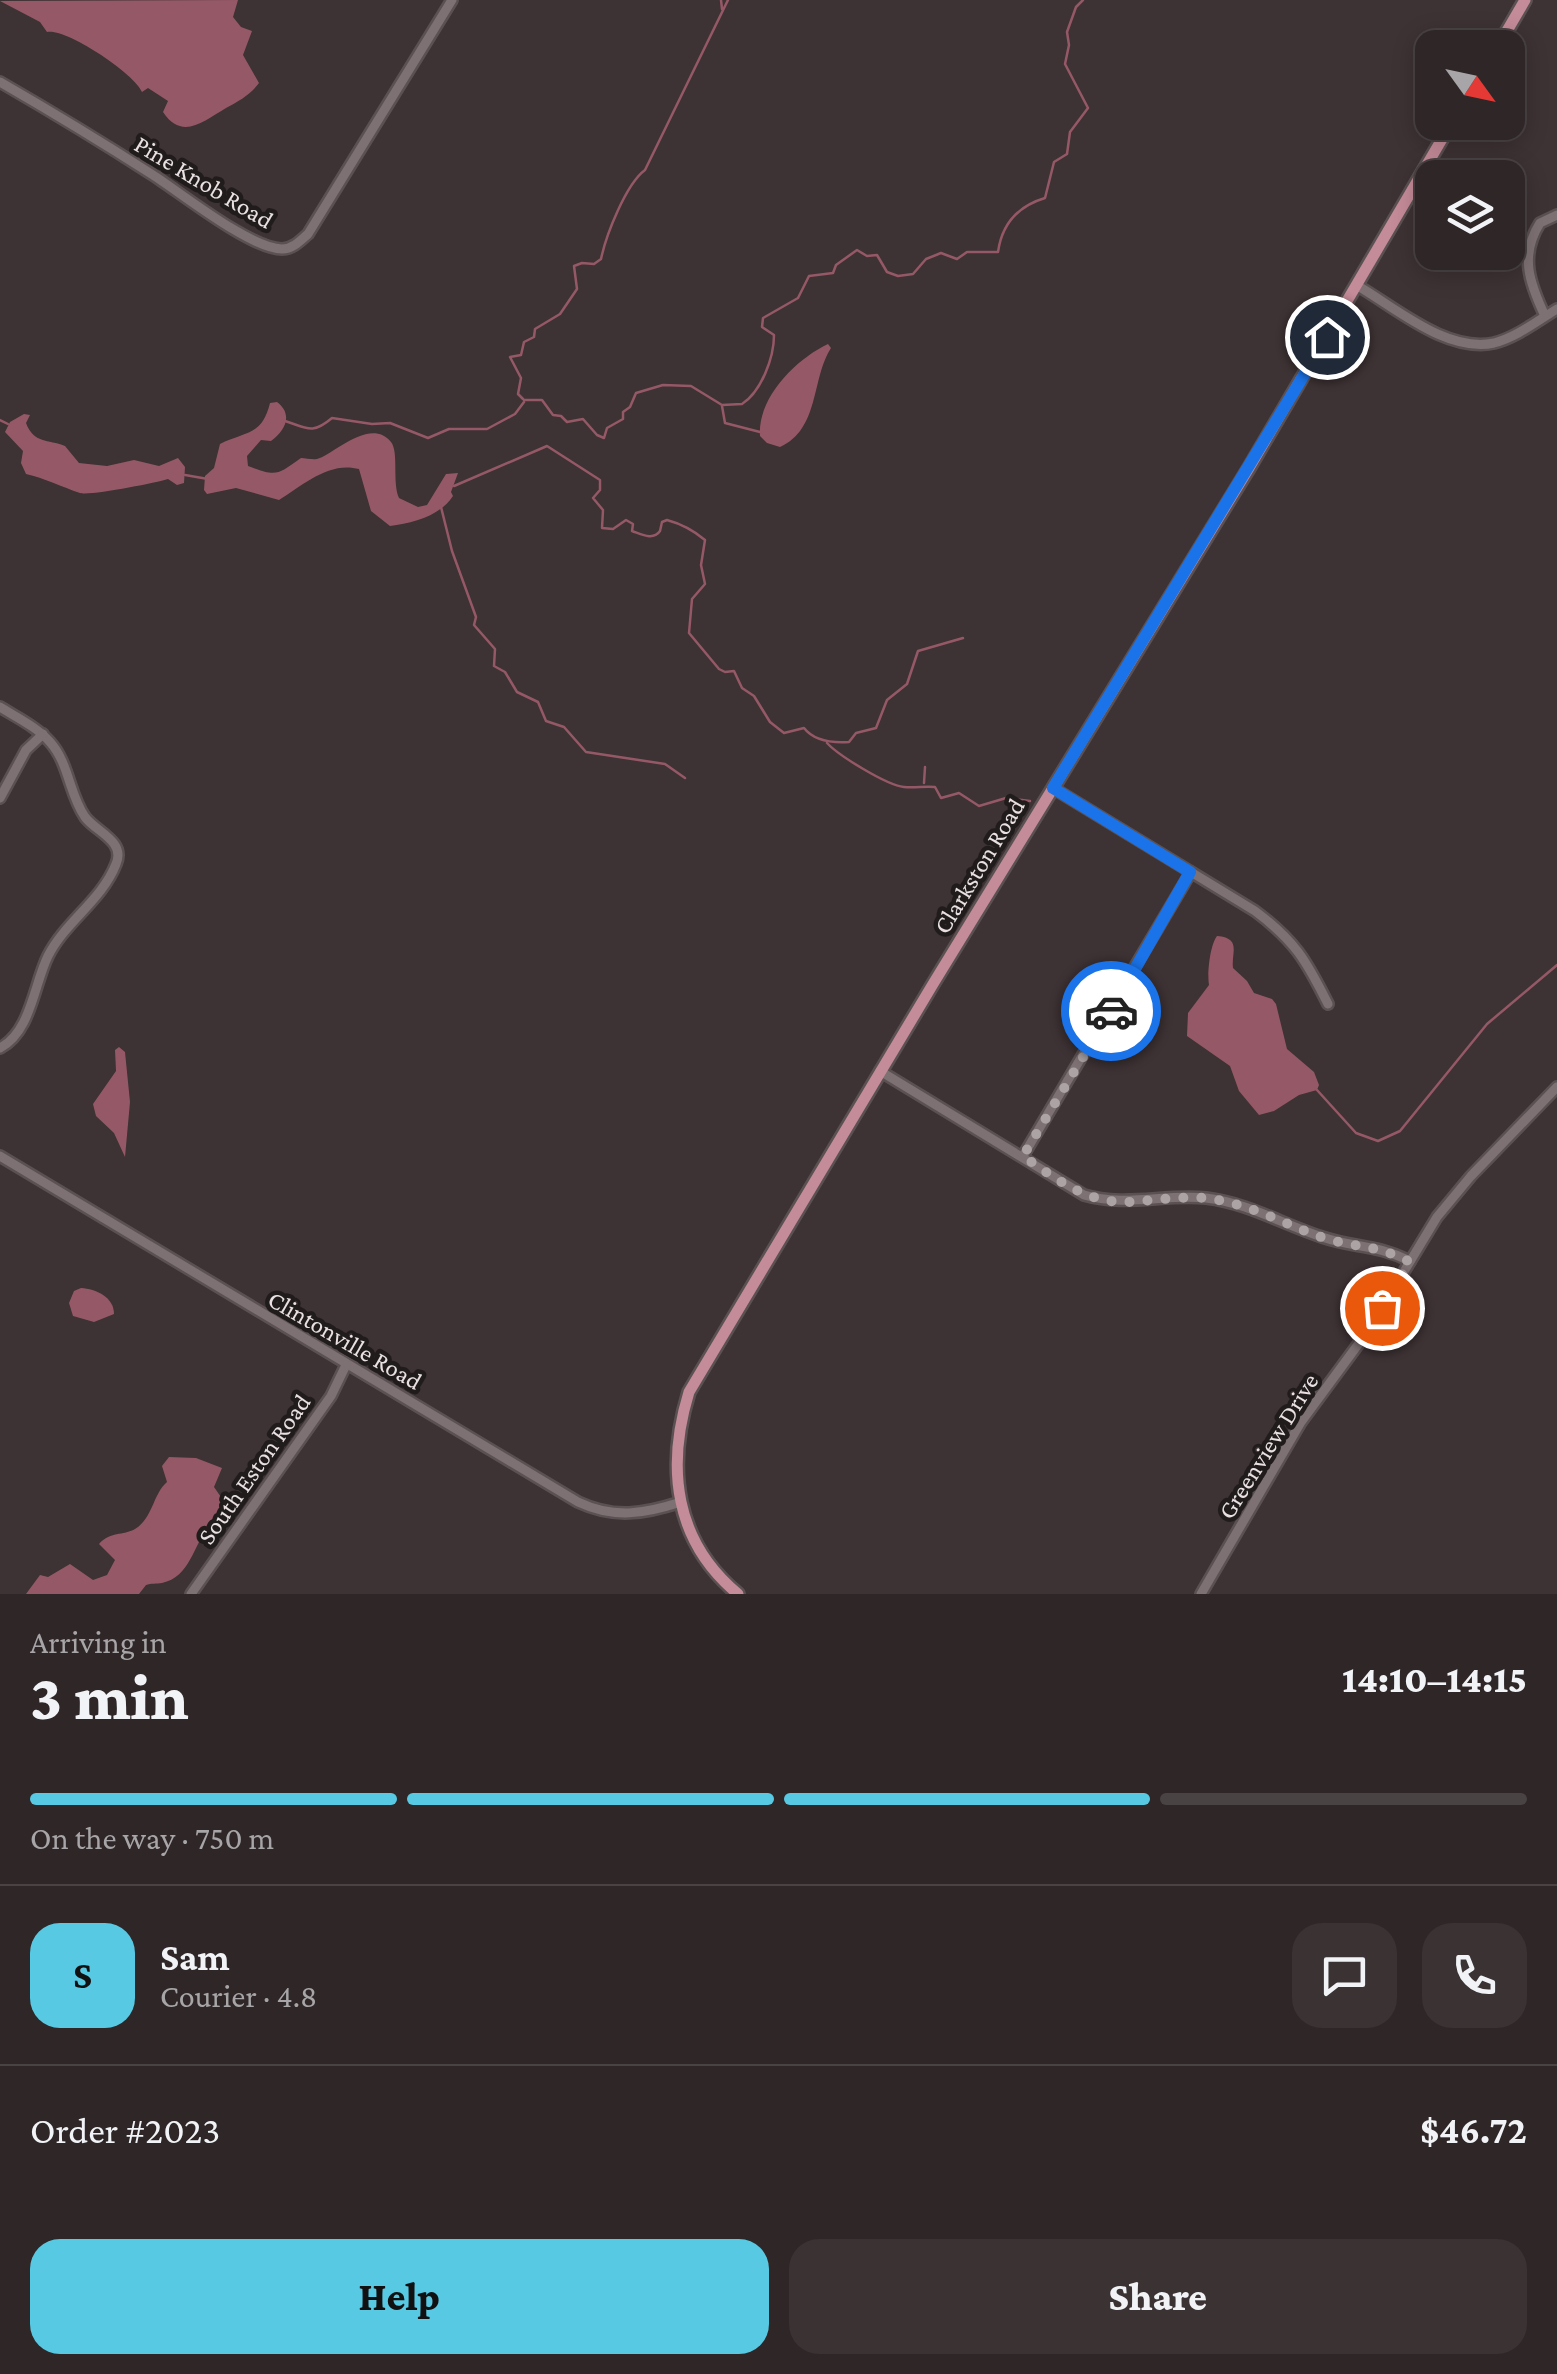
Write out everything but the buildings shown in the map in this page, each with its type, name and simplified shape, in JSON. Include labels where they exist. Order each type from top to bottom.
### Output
[{"type":"main road","points":[[1508,30],[1525,0]]},
{"type":"main road","name":"Clarkston Road","points":[[738,1594],[709,1566],[693,1538],[681,1502],[675,1466],[679,1426],[689,1392],[1358,286],[1442,140]]},
{"type":"street","name":"Pine Knob Road","points":[[0,82],[216,218],[282,249],[296,245],[316,222],[452,0]]},
{"type":"street","points":[[1546,316],[1532,288],[1528,251],[1540,224],[1557,215]]},
{"type":"street","points":[[1358,286],[1432,330],[1466,344],[1497,342],[1557,308]]},
{"type":"street","points":[[0,707],[43,734],[60,758],[73,798],[88,821],[115,844],[118,860],[79,918],[54,944],[38,992],[12,1040],[0,1048]]},
{"type":"street","points":[[0,798],[26,750],[43,734]]},
{"type":"street","points":[[1053,788],[1278,929],[1305,956],[1328,1004]]},
{"type":"street","points":[[1023,1156],[1110,1014],[1190,872]]},
{"type":"street","points":[[880,1072],[1084,1195],[1104,1201],[1204,1198],[1239,1204],[1326,1238],[1372,1246],[1410,1262]]},
{"type":"street","name":"Greenview Drive","points":[[1201,1594],[1302,1422],[1355,1350],[1457,1192],[1557,1087]]},
{"type":"street","name":"Clintonville Road","points":[[0,1156],[598,1512],[614,1515],[653,1511],[681,1502]]},
{"type":"street","name":"South Eston Road","points":[[190,1594],[331,1396],[346,1364]]},
{"type":"shaded area","points":[[238,0],[233,17],[241,27],[252,31],[243,55],[259,83],[235,103],[201,123],[185,127],[170,121],[163,112],[168,101],[148,88],[142,92],[99,53],[69,37],[47,32],[40,22],[0,1]]},
{"type":"shaded area","points":[[828,344],[831,348],[802,428],[780,447],[767,443],[760,436],[761,422],[772,394],[803,359]]},
{"type":"shaded area","points":[[277,402],[285,412],[284,427],[271,441],[261,440],[247,456],[248,466],[276,473],[301,458],[317,459],[373,433],[382,435],[393,447],[399,498],[418,507],[427,505],[446,474],[458,473],[453,496],[433,513],[390,526],[371,511],[359,469],[348,467],[327,471],[279,500],[236,488],[207,494],[205,476],[214,468],[220,444],[258,427],[270,403]]},
{"type":"shaded area","points":[[30,415],[26,423],[33,434],[65,446],[79,463],[107,466],[134,460],[159,466],[178,458],[185,467],[184,483],[177,485],[168,479],[80,493],[26,474],[21,463],[23,451],[5,432],[10,422]]},
{"type":"shaded area","points":[[1217,936],[1233,943],[1233,968],[1254,993],[1276,1004],[1287,1049],[1314,1072],[1319,1085],[1317,1090],[1299,1095],[1274,1111],[1259,1115],[1239,1091],[1230,1066],[1187,1036],[1188,1013],[1209,985],[1210,960]]},
{"type":"shaded area","points":[[119,1047],[125,1052],[130,1102],[125,1157],[114,1133],[96,1116],[93,1104],[116,1071],[115,1050]]},
{"type":"shaded area","points":[[81,1288],[103,1295],[114,1314],[94,1322],[73,1316],[69,1303],[74,1291]]},
{"type":"shaded area","points":[[169,1457],[196,1458],[222,1468],[214,1487],[223,1500],[221,1508],[179,1574],[162,1583],[146,1585],[139,1594],[26,1594],[40,1575],[48,1577],[70,1564],[93,1580],[107,1575],[115,1560],[99,1544],[135,1529],[146,1519],[167,1482],[162,1466]]},
{"type":"waterway","points":[[721,0],[722,9]]},
{"type":"waterway","points":[[523,399],[518,394],[521,378],[510,357],[521,355],[524,342],[534,337],[535,329],[560,314],[577,289],[574,266],[594,264],[601,259],[618,211],[645,170],[728,0]]},
{"type":"waterway","points":[[524,400],[542,400],[553,415],[567,422],[583,419],[604,438],[607,428],[623,419],[623,412],[636,393],[663,385],[691,386],[722,405],[742,404],[760,383],[772,354],[774,335],[762,327],[763,318],[798,298],[809,276],[833,273],[836,265],[857,250],[867,256],[877,255],[887,272],[898,276],[913,274],[926,259],[941,253],[957,259],[967,252],[998,252],[1003,233],[1013,218],[1045,198],[1054,162],[1067,154],[1070,132],[1088,108],[1065,64],[1067,32],[1076,7],[1083,0]]},
{"type":"waterway","points":[[285,421],[309,428],[319,427],[332,418],[390,423],[428,438],[449,429],[487,429],[515,414],[524,402]]},
{"type":"waterway","points":[[722,406],[725,423],[760,432]]},
{"type":"waterway","points":[[0,420],[8,424]]},
{"type":"waterway","points":[[454,486],[547,446],[600,480],[600,490],[593,498],[603,510],[602,528],[613,529],[626,520],[633,524],[632,531],[650,536],[657,534],[667,520],[701,536],[705,540],[701,565],[705,584],[692,599],[689,633],[719,669],[734,671],[742,688],[754,696],[770,722],[784,733],[804,728],[824,740],[849,742],[856,733],[876,728],[887,700],[907,684],[918,651],[963,638]]},
{"type":"waterway","points":[[185,475],[208,479]]},
{"type":"waterway","points":[[441,507],[476,617],[474,625],[495,649],[494,666],[505,672],[517,692],[538,702],[546,721],[564,727],[586,752],[665,764],[685,778]]},
{"type":"waterway","points":[[827,743],[886,781],[904,787],[935,787],[941,798],[959,793],[979,806],[1006,798],[1030,801]]},
{"type":"waterway","points":[[924,783],[925,767]]},
{"type":"waterway","points":[[1317,1090],[1356,1133],[1378,1141],[1400,1131],[1487,1024],[1557,965]]},
{"type":"way so far","points":[[1111,1011],[1023,1156],[1060,1182],[1104,1201],[1204,1198],[1239,1204],[1326,1238],[1398,1255],[1410,1262],[1382,1308]]},
{"type":"route","points":[[1111,1011],[1190,872],[1053,788],[1327,337]]}]
